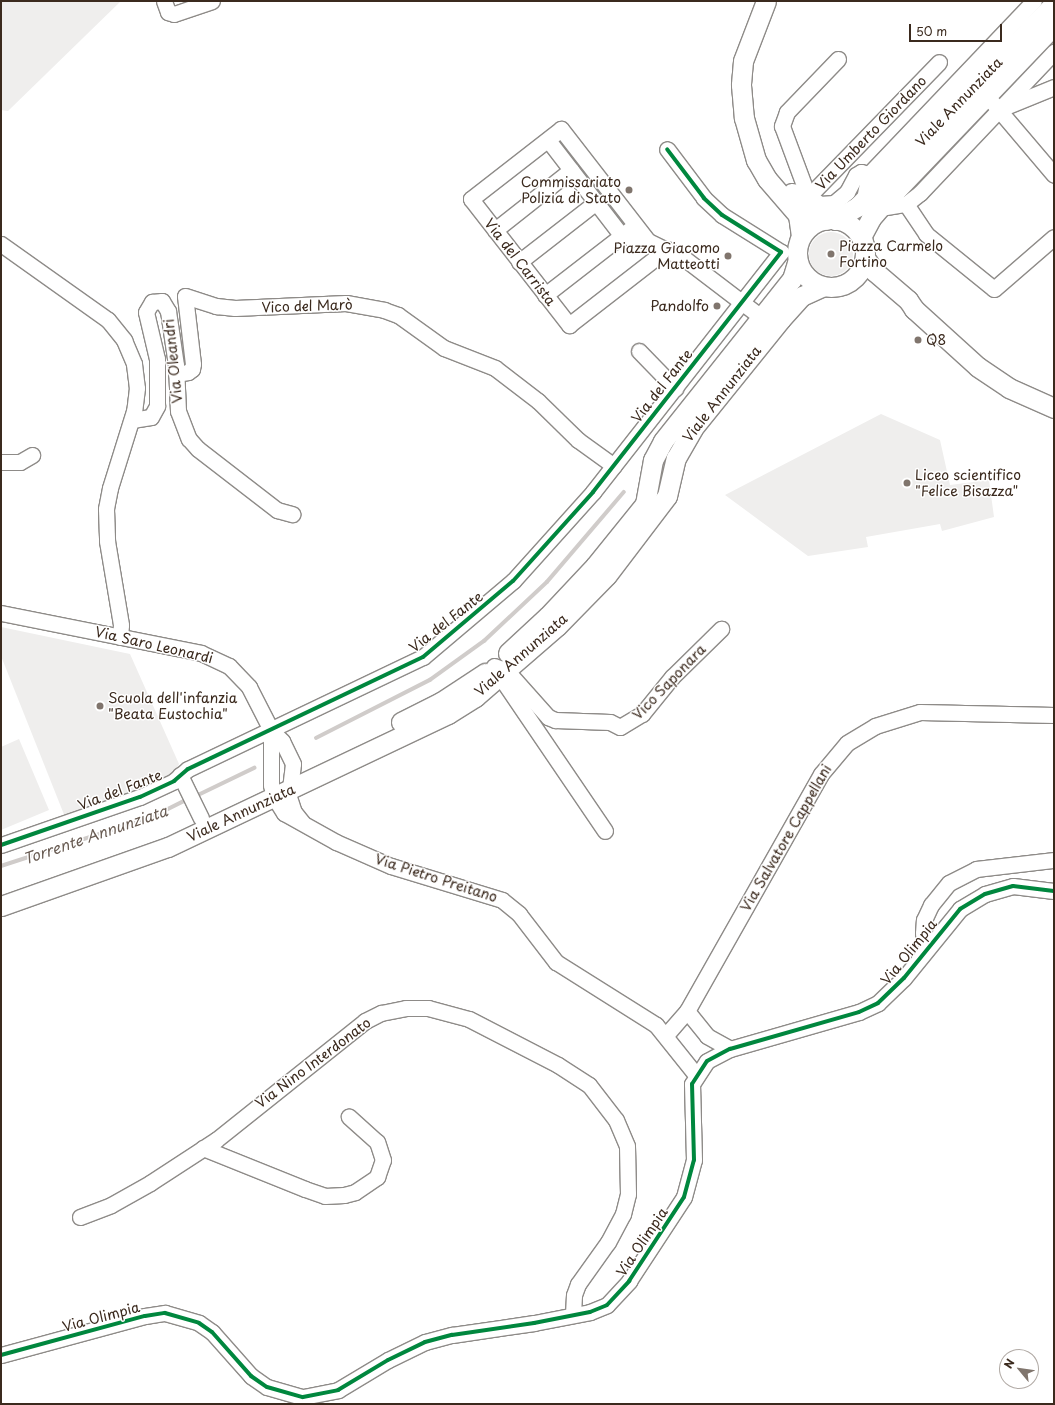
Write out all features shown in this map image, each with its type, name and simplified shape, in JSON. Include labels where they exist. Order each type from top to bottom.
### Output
[{"type":"main road","points":[[766,1],[743,61],[741,86],[744,118],[756,160],[767,179],[798,214],[801,236],[798,264],[808,278],[823,286],[837,286],[850,282],[857,276],[865,258]]},
{"type":"main road","points":[[775,1],[756,45],[749,70],[752,114],[757,139],[768,164],[779,179],[831,220],[850,225],[861,237],[865,258],[874,271],[908,300],[914,309],[991,376],[1054,408]]},
{"type":"main road","name":"Viale Annunziata","points":[[861,237],[880,208],[982,89],[1038,15],[1054,4]]},
{"type":"main road","name":"Viale Annunziata","points":[[831,220],[848,213],[982,89]]},
{"type":"main road","points":[[801,236],[817,223],[831,220]]},
{"type":"main road","name":"Viale Annunziata","points":[[498,670],[610,548],[645,504],[653,460],[663,441],[792,279],[798,264]]},
{"type":"main road","points":[[850,282],[879,288],[904,305],[914,309]]},
{"type":"main road","name":"Viale Annunziata","points":[[1,906],[166,841],[282,787],[448,714],[498,670],[557,626],[607,575],[667,496],[672,469],[684,441],[693,428],[781,319],[802,296],[823,286]]},
{"type":"main road","points":[[652,471],[661,477],[667,476],[672,469]]},
{"type":"main road","name":"Viale Annunziata","points":[[1,893],[166,841],[199,814],[282,787]]},
{"type":"street","points":[[164,1],[168,12],[174,14],[212,1]]},
{"type":"street","name":"Viale Annunziata","points":[[870,174],[1038,15]]},
{"type":"street","points":[[880,208],[906,204],[920,193],[1054,52]]},
{"type":"street","points":[[838,59],[787,112],[782,121],[805,200],[830,205],[847,192],[856,174],[861,172],[870,174],[864,199]]},
{"type":"street","name":"Via Umberto Giordano","points":[[805,200],[939,62]]},
{"type":"street","points":[[999,109],[1054,87]]},
{"type":"street","points":[[982,89],[1054,175]]},
{"type":"street","points":[[648,241],[562,129],[548,140],[622,236],[648,241],[685,259],[761,317]]},
{"type":"street","name":"Via del Carrista","points":[[548,140],[471,199],[569,325],[667,249]]},
{"type":"street","name":"Via del Fante","points":[[1,845],[140,797],[182,779],[188,769],[423,657],[513,581],[614,466],[781,252],[722,215],[704,198],[667,149]]},
{"type":"street","points":[[495,230],[571,170]]},
{"type":"street","points":[[519,262],[596,202]]},
{"type":"street","points":[[906,204],[926,234],[994,289],[1054,237]]},
{"type":"street","points":[[545,295],[636,225]]},
{"type":"street","points":[[1,244],[100,313],[118,330],[130,352],[136,376],[136,399],[132,420],[110,488],[106,509],[107,542],[121,625],[120,637]]},
{"type":"street","name":"Vico del Marò","points":[[176,374],[188,372],[192,369],[193,364],[185,296],[216,306],[235,308],[346,303],[384,310],[398,315],[444,348],[495,368],[538,401],[570,434],[614,466]]},
{"type":"street","name":"Via Oleandri","points":[[132,420],[151,417],[157,406],[157,359],[146,312],[152,302],[156,300],[162,302],[168,311],[176,374],[178,411],[189,439],[198,449],[277,510],[292,514]]},
{"type":"street","points":[[639,350],[675,388]]},
{"type":"street","points":[[1,462],[20,462],[32,455]]},
{"type":"street","name":"Via Saro Leonardi","points":[[1,612],[201,653],[222,661],[243,678],[271,730],[282,741],[293,764],[282,787]]},
{"type":"street","name":"Vico Saponara","points":[[498,670],[548,717],[555,720],[610,722],[620,727],[625,726],[653,704],[672,678],[721,629]]},
{"type":"street","points":[[498,670],[605,831]]},
{"type":"street","name":"Via Salvatore Cappellani","points":[[666,1035],[687,1011],[821,774],[847,743],[875,726],[920,712],[1054,715]]},
{"type":"street","points":[[271,730],[282,787]]},
{"type":"street","points":[[182,779],[199,814]]},
{"type":"street","name":"Via Pietro Preitano","points":[[282,787],[284,813],[336,842],[391,866],[502,900],[518,914],[556,962],[643,1016],[666,1035],[696,1075]]},
{"type":"street","points":[[926,948],[923,933],[924,920],[938,894],[949,883],[976,869],[1054,860]]},
{"type":"street","name":"Via Olimpia","points":[[1,1355],[145,1316],[165,1313],[183,1317],[212,1332],[251,1376],[268,1387],[303,1397],[338,1390],[388,1360],[425,1342],[452,1335],[573,1315],[606,1305],[617,1295],[676,1213],[684,1197],[694,1160],[695,1136],[691,1094],[696,1075],[707,1060],[730,1049],[870,1008],[896,987],[926,948],[960,909],[984,894],[1012,886],[1054,891]]},
{"type":"street","name":"Via Nino Interdonato","points":[[80,1217],[111,1205],[150,1183],[203,1148],[365,1021],[381,1013],[406,1008],[428,1008],[469,1019],[558,1065],[589,1085],[616,1120],[627,1146],[628,1194],[623,1214],[608,1242],[578,1284],[574,1295],[573,1315]]},
{"type":"street","points":[[687,1011],[707,1036],[730,1049]]},
{"type":"street","points":[[203,1148],[325,1196],[344,1195],[355,1192],[377,1177],[383,1160],[377,1142],[349,1117]]},
{"type":"shaded area","points":[[1,1],[121,1],[8,111],[1,110]]},
{"type":"shaded area","points":[[831,232],[843,236],[849,242],[853,254],[849,266],[843,272],[831,276],[819,272],[813,266],[809,254],[813,242],[819,236]]},
{"type":"shaded area","points":[[881,414],[940,440],[950,485],[989,480],[994,517],[942,531],[940,524],[866,537],[868,547],[808,556],[725,495]]},
{"type":"shaded area","points":[[1,627],[130,654],[179,764],[173,776],[139,792],[65,817],[1,656]]},
{"type":"shaded area","points":[[19,739],[49,810],[1,830],[1,747]]},
{"type":"waterway","name":"Torrente Annunziata","points":[[316,738],[430,680],[484,641],[547,582],[624,492]]},
{"type":"waterway","name":"Torrente Annunziata","points":[[194,797],[254,768]]},
{"type":"waterway","name":"Torrente Annunziata","points":[[1,866],[152,817],[188,799]]},
{"type":"cycle path","points":[[1,845],[140,797],[174,781],[188,769],[423,657],[513,581],[593,492],[781,252],[722,215],[704,198],[667,149]]},
{"type":"cycle path","points":[[1,1355],[145,1316],[165,1313],[199,1323],[212,1332],[251,1376],[267,1387],[303,1397],[338,1390],[388,1360],[425,1342],[452,1335],[534,1323],[590,1312],[607,1305],[629,1281],[684,1197],[694,1160],[692,1084],[707,1061],[730,1049],[859,1012],[878,1003],[904,978],[960,909],[985,894],[1013,886],[1054,891]]},
{"type":"place","name":"Commissariato Polizia di Stato","points":[[629,190]]},
{"type":"place","name":"Piazza Carmelo Fortino","points":[[831,254]]},
{"type":"place","name":"Piazza Giacomo Matteotti","points":[[728,256]]},
{"type":"place","name":"Pandolfo","points":[[717,306]]},
{"type":"place","name":"Q8","points":[[918,340]]},
{"type":"place","name":"Liceo scientifico \"Felice Bisazza\"","points":[[907,483]]},
{"type":"place","name":"Scuola dell'infanzia \"Beata Eustochia\"","points":[[100,706]]}]
